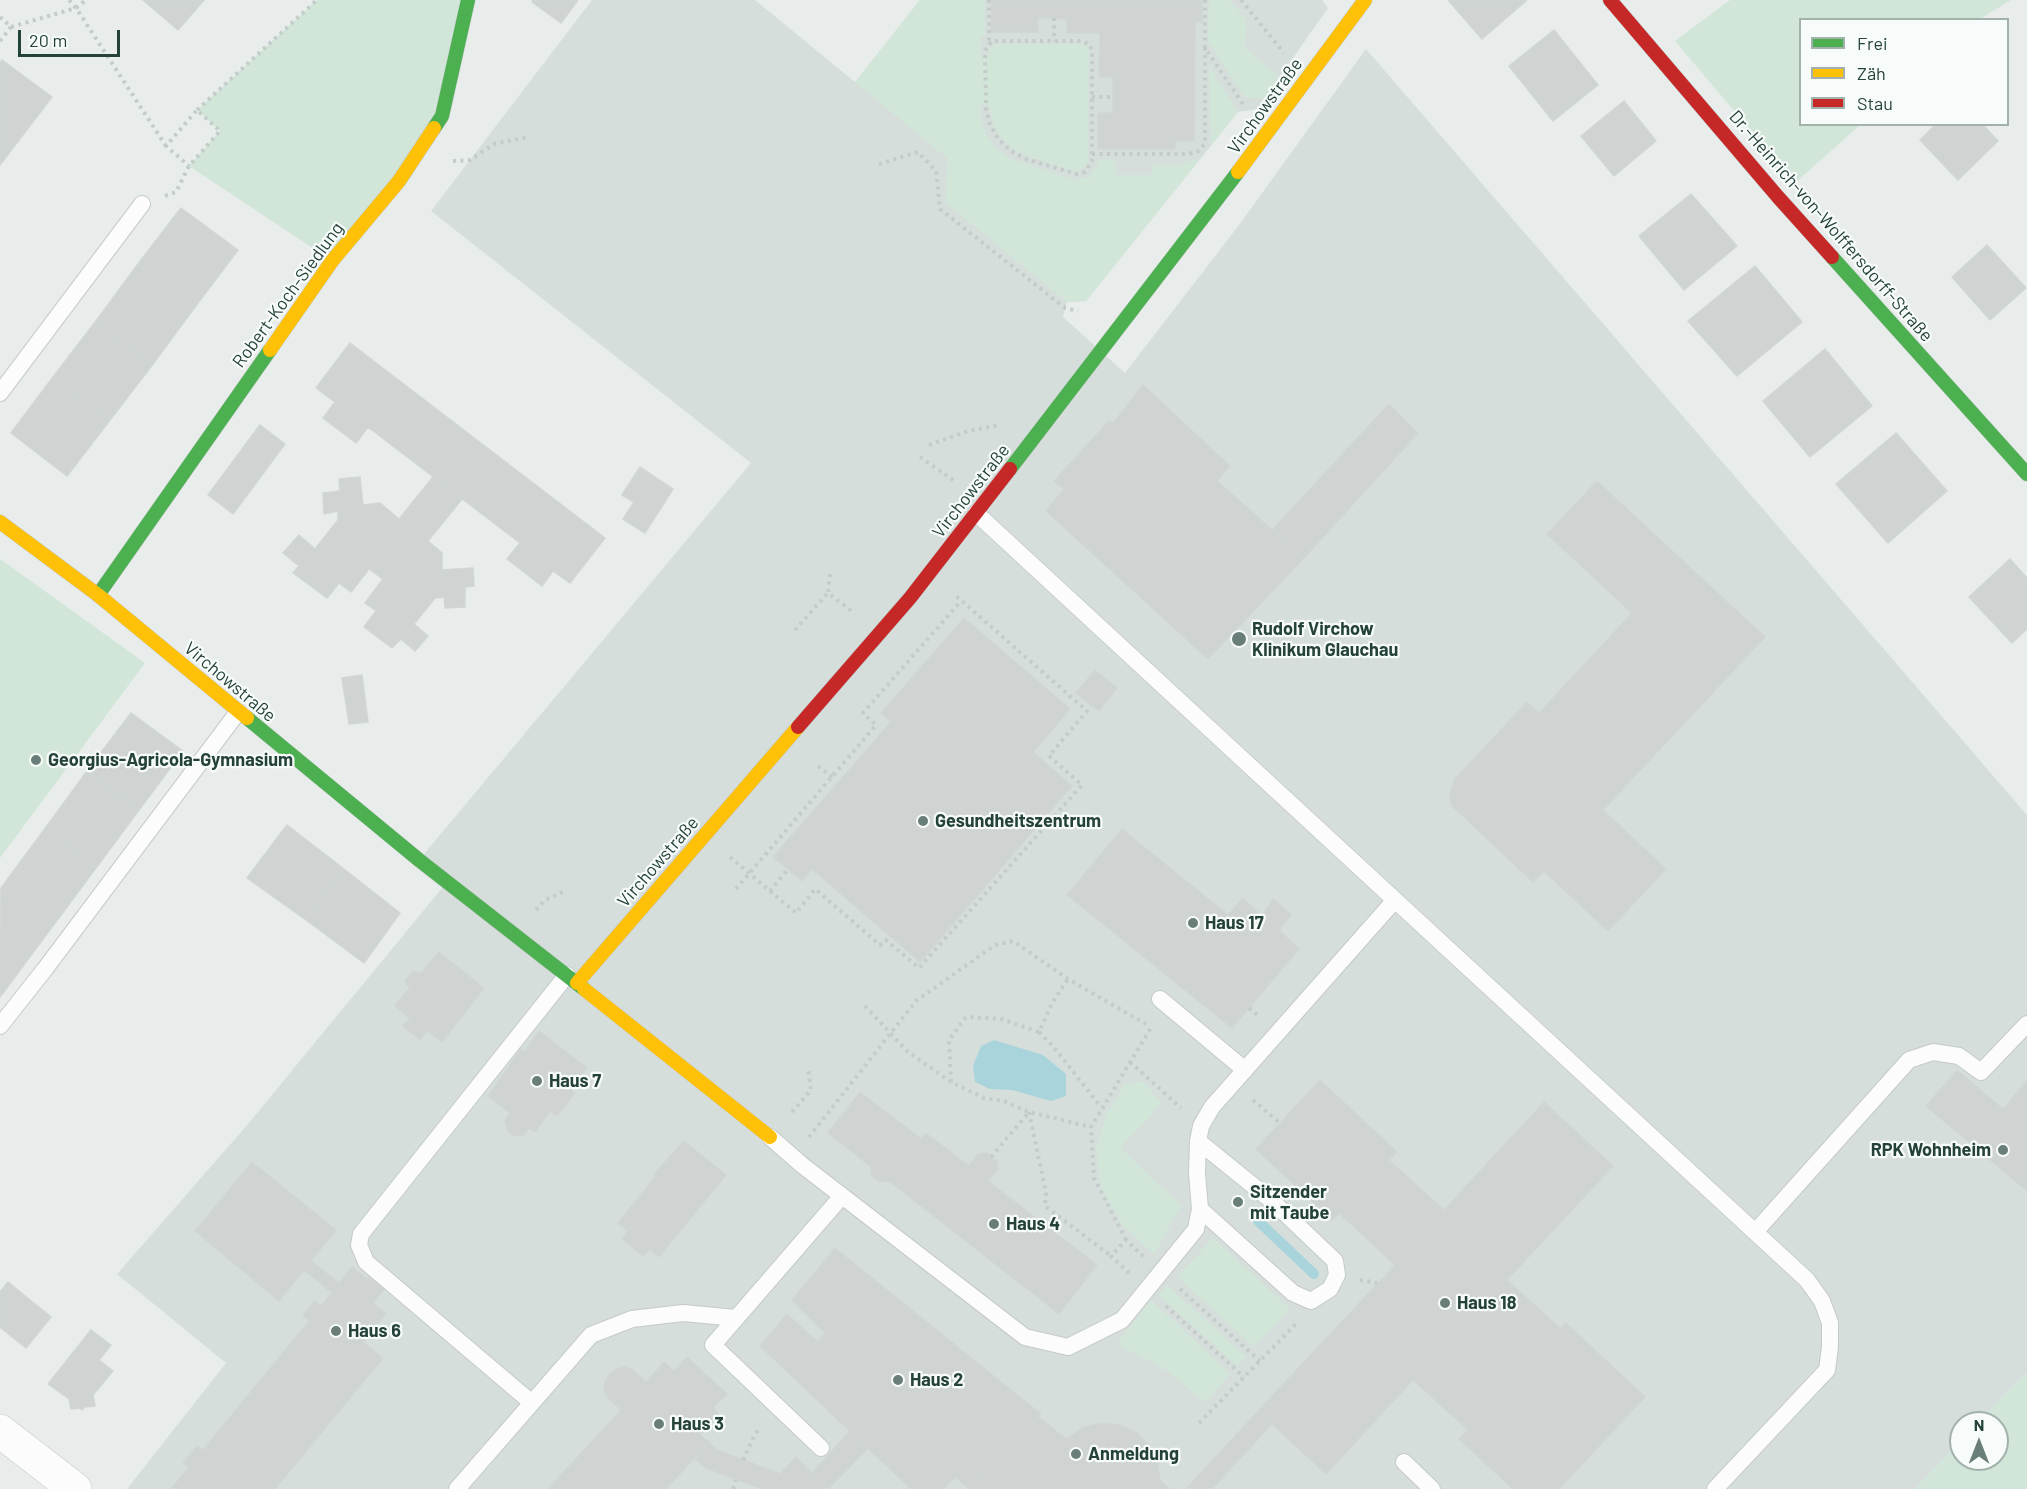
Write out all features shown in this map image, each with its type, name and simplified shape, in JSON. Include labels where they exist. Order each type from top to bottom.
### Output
[{"type":"street","name":"Robert-Koch-Siedlung","points":[[98,595],[332,261],[399,181],[442,116],[468,0]]},
{"type":"street","name":"Virchowstraße","points":[[572,979],[705,835],[930,573],[1272,128],[1365,0]]},
{"type":"street","name":"Dr.-Heinrich-von-Wolffersdorff-Straße","points":[[1610,0],[1778,197],[2027,474]]},
{"type":"street","name":"Virchowstraße","points":[[0,522],[98,595],[438,875],[770,1137]]},
{"type":"street","points":[[0,1431],[75,1489]]},
{"type":"lane","points":[[0,393],[142,204]]},
{"type":"lane","points":[[981,507],[1395,900],[1807,1280],[1822,1300],[1830,1323],[1827,1370],[1715,1489]]},
{"type":"lane","points":[[0,1026],[238,712]]},
{"type":"lane","points":[[770,1137],[842,1196],[1026,1336],[1068,1347],[1122,1320],[1196,1229],[1200,1209],[1197,1173],[1200,1133],[1212,1107],[1395,900]]},
{"type":"lane","points":[[532,1403],[366,1262],[359,1245],[361,1234],[572,979]]},
{"type":"lane","points":[[1166,1003],[1239,1076]]},
{"type":"lane","points":[[1755,1232],[1909,1060],[1933,1052],[1959,1056],[1981,1072],[2027,1024]]},
{"type":"lane","points":[[1200,1133],[1335,1261],[1337,1275],[1330,1289],[1311,1300],[1293,1293],[1200,1209]]},
{"type":"lane","points":[[821,1448],[712,1345],[842,1196]]},
{"type":"lane","points":[[457,1489],[591,1335],[632,1319],[682,1313],[736,1318]]},
{"type":"lane","points":[[1404,1462],[1432,1489]]},
{"type":"path","points":[[69,0],[166,146],[189,166]]},
{"type":"path","points":[[0,41],[11,27],[76,8],[86,0]]},
{"type":"path","points":[[166,146],[197,110],[316,0]]},
{"type":"path","points":[[989,0],[989,44],[985,51],[986,109],[990,125],[999,140],[1011,151],[1026,159],[1077,174],[1088,169],[1092,161],[1092,51],[1090,45],[1082,42],[995,41],[989,44]]},
{"type":"path","points":[[1092,154],[1189,154],[1199,151],[1205,142],[1205,0]]},
{"type":"path","points":[[1241,0],[1290,60],[1310,74]]},
{"type":"path","points":[[0,17],[11,27]]},
{"type":"path","points":[[1054,18],[1054,42]]},
{"type":"path","points":[[1205,48],[1240,103],[1272,128]]},
{"type":"path","points":[[1092,97],[1113,97]]},
{"type":"path","points":[[142,204],[176,192],[189,166],[220,130],[197,110]]},
{"type":"path","points":[[422,147],[448,161],[470,160],[494,144],[527,137]]},
{"type":"path","points":[[879,164],[918,152],[936,171],[940,209],[1065,308],[1078,311]]},
{"type":"path","points":[[928,445],[968,432],[1054,413]]},
{"type":"path","points":[[920,457],[981,507]]},
{"type":"path","points":[[705,835],[796,913],[815,889],[880,945],[886,940],[919,968],[1082,785],[1049,756],[1087,711],[930,573]]},
{"type":"path","points":[[795,630],[828,592],[830,574]]},
{"type":"path","points":[[828,592],[880,633]]},
{"type":"path","points":[[736,889],[876,725],[863,713],[962,601]]},
{"type":"path","points":[[818,766],[832,777]]},
{"type":"path","points":[[770,891],[788,869]]},
{"type":"path","points":[[809,1137],[916,1001],[995,945],[1013,941],[1068,978],[1151,1027]]},
{"type":"path","points":[[1039,1032],[1052,1002],[1068,978]]},
{"type":"path","points":[[1166,1003],[1091,1127],[1094,1178],[1126,1240],[1260,1361]]},
{"type":"path","points":[[865,1006],[908,1052],[951,1082],[984,1098],[1004,1101],[1029,1112],[1091,1127]]},
{"type":"path","points":[[951,1082],[949,1040],[966,1017],[1001,1019],[1039,1032],[1101,1107]]},
{"type":"path","points":[[1130,1062],[1200,1133]]},
{"type":"path","points":[[770,1137],[811,1090],[808,1068]]},
{"type":"path","points":[[1239,1076],[1280,1123]]},
{"type":"path","points":[[992,1157],[1029,1112]]},
{"type":"path","points":[[1029,1112],[1047,1193],[1045,1206],[1111,1256],[1244,1377]]},
{"type":"path","points":[[1111,1256],[1126,1240]]},
{"type":"path","points":[[1199,1423],[1303,1317]]},
{"type":"path","points":[[743,1460],[754,1434],[779,1407]]},
{"type":"path","points":[[733,1489],[736,1480]]},
{"type":"shaded area","name":"Rudolf Virchow Klinikum Glauchau","points":[[592,0],[755,0],[855,82],[920,0],[1322,0],[1328,8],[1257,109],[1238,112],[1086,301],[1067,302],[1063,317],[1125,373],[1239,225],[1366,49],[2027,815],[2027,1372],[1990,1411],[1949,1411],[1949,1454],[1915,1489],[127,1489],[226,1363],[117,1274],[248,1124],[447,882],[419,860],[751,463],[431,211]]},
{"type":"green space","points":[[317,0],[468,0],[442,116],[332,261],[189,166],[220,131],[197,110]]},
{"type":"green space","points":[[920,0],[985,0],[985,35],[981,36],[981,57],[988,57],[989,49],[996,44],[1084,44],[1089,49],[1088,164],[1080,171],[1073,171],[1012,149],[1001,138],[993,124],[989,105],[981,105],[981,121],[987,136],[996,148],[1009,158],[1075,180],[1089,177],[1098,159],[1115,159],[1116,175],[1152,175],[1152,165],[1181,165],[1202,157],[1086,301],[1067,302],[946,203],[947,158],[855,82]]},
{"type":"green space","points":[[1209,0],[1229,0],[1246,19],[1245,48],[1279,77],[1265,98],[1245,98],[1208,41]]},
{"type":"green space","points":[[1730,0],[2011,0],[1982,18],[1799,18],[1799,126],[1859,126],[1795,183],[1675,41]]},
{"type":"green space","points":[[1209,66],[1238,112],[1211,146]]},
{"type":"green space","name":"Georgius-Agricola-Gymnasium","points":[[0,559],[145,663],[0,858]]},
{"type":"green space","points":[[1142,1081],[1162,1103],[1120,1148],[1181,1206],[1154,1254],[1120,1222],[1101,1186],[1096,1149],[1106,1116],[1125,1084]]},
{"type":"green space","points":[[1213,1238],[1290,1309],[1254,1347],[1177,1277]]},
{"type":"green space","points":[[1167,1285],[1246,1357],[1237,1366],[1159,1295]]},
{"type":"green space","points":[[1151,1300],[1230,1374],[1205,1402],[1166,1370],[1117,1344]]},
{"type":"green space","points":[[2027,1372],[2027,1489],[1915,1489],[1949,1454],[1949,1471],[2009,1471],[2009,1411],[1990,1411]]},
{"type":"water","points":[[994,1040],[1043,1055],[1066,1074],[1066,1096],[1051,1101],[1012,1090],[990,1089],[975,1082],[973,1066],[981,1046]]},
{"type":"building","points":[[143,0],[204,0],[178,30]]},
{"type":"building","points":[[533,0],[578,0],[561,23],[532,2]]},
{"type":"building","points":[[992,0],[1202,0],[1202,22],[1195,22],[1194,141],[1175,141],[1175,149],[1098,149],[1098,113],[1113,113],[1113,77],[1099,77],[1100,33],[1067,33],[1067,19],[1054,18],[1038,18],[1038,32],[991,32]]},
{"type":"building","points":[[1448,0],[1527,0],[1482,39]]},
{"type":"building","points":[[1554,30],[1598,85],[1553,121],[1509,66]]},
{"type":"building","points":[[2,60],[52,97],[9,153],[0,146],[0,63]]},
{"type":"building","points":[[1624,101],[1656,141],[1614,176],[1581,136]]},
{"type":"building","points":[[1934,126],[1984,126],[1998,141],[1958,180],[1920,140]]},
{"type":"building","points":[[0,146],[9,153],[0,165]]},
{"type":"building","points":[[1691,194],[1737,246],[1684,290],[1639,236]]},
{"type":"building","points":[[181,208],[238,250],[195,307],[138,264]]},
{"type":"building","points":[[1987,245],[2026,288],[1990,320],[1952,277]]},
{"type":"building","points":[[138,264],[195,307],[153,364],[96,321]]},
{"type":"building","points":[[1755,266],[1802,322],[1737,376],[1688,321]]},
{"type":"building","points":[[96,321],[153,364],[110,420],[53,377]]},
{"type":"building","points":[[350,343],[605,538],[570,583],[553,571],[542,586],[507,559],[520,543],[368,427],[356,443],[323,418],[335,402],[316,388]]},
{"type":"building","points":[[1825,349],[1872,406],[1810,457],[1763,401]]},
{"type":"building","points":[[53,377],[110,420],[67,476],[11,433]]},
{"type":"building","points":[[1143,385],[1230,466],[1217,481],[1304,558],[1208,659],[1046,511],[1064,489],[1054,481],[1108,422],[1114,422]]},
{"type":"building","points":[[1389,404],[1418,433],[1304,558],[1272,530]]},
{"type":"building","points":[[260,425],[285,444],[233,514],[208,495]]},
{"type":"building","points":[[1896,433],[1947,491],[1888,543],[1836,484]]},
{"type":"building","points":[[640,467],[673,489],[645,533],[623,519],[634,502],[622,495]]},
{"type":"building","points":[[360,477],[363,505],[380,503],[399,519],[433,477],[462,499],[428,541],[442,553],[442,570],[473,568],[474,586],[465,587],[465,607],[445,608],[444,597],[435,598],[414,624],[428,636],[415,651],[401,639],[392,648],[364,627],[376,611],[365,603],[383,579],[369,569],[351,592],[339,583],[327,598],[293,573],[299,566],[283,553],[299,535],[315,549],[338,520],[338,511],[324,514],[323,493],[340,491],[339,479]]},
{"type":"building","points":[[1597,481],[1765,637],[1603,810],[1666,869],[1608,931],[1544,871],[1533,882],[1451,805],[1450,793],[1455,779],[1527,702],[1539,713],[1632,613],[1547,534]]},
{"type":"building","points":[[2010,559],[2027,578],[2027,629],[2012,643],[1969,597]]},
{"type":"building","name":"Gesundheitszentrum","points":[[964,618],[1070,709],[1033,752],[1072,786],[920,962],[812,869],[802,881],[773,857],[891,722],[881,713]]},
{"type":"building","points":[[1095,670],[1117,688],[1099,711],[1076,693]]},
{"type":"building","points":[[362,675],[368,722],[349,724],[342,678]]},
{"type":"building","points":[[131,713],[183,751],[139,810],[87,771]]},
{"type":"building","points":[[87,771],[139,810],[96,868],[44,830]]},
{"type":"building","points":[[287,825],[344,869],[306,920],[247,878]]},
{"type":"building","name":"Haus 17","points":[[1122,829],[1228,915],[1243,898],[1262,916],[1273,899],[1291,915],[1279,930],[1299,949],[1232,1028],[1067,895]]},
{"type":"building","points":[[44,830],[96,868],[52,927],[1,888]]},
{"type":"building","points":[[344,869],[400,913],[364,963],[306,920]]},
{"type":"building","points":[[1,888],[52,927],[9,985],[0,979]]},
{"type":"building","points":[[439,952],[484,988],[442,1042],[427,1031],[420,1040],[403,1026],[410,1018],[395,1006],[410,987],[406,980],[413,971],[421,973]]},
{"type":"building","points":[[0,979],[9,985],[0,997]]},
{"type":"building","name":"Haus 7","points":[[539,1031],[587,1068],[570,1089],[575,1093],[557,1116],[550,1111],[535,1132],[529,1128],[524,1135],[513,1136],[507,1130],[505,1120],[510,1113],[488,1096],[521,1049],[524,1052]]},
{"type":"building","name":"RPK Wohnheim","points":[[1957,1070],[2003,1109],[2027,1080],[2027,1191],[1926,1106]]},
{"type":"building","name":"Haus 18","points":[[1320,1080],[1397,1152],[1389,1160],[1444,1210],[1544,1102],[1613,1166],[1507,1280],[1561,1329],[1566,1323],[1645,1397],[1559,1489],[1513,1489],[1459,1439],[1468,1430],[1413,1380],[1326,1474],[1258,1411],[1395,1265],[1339,1213],[1332,1220],[1256,1149]]},
{"type":"building","name":"Haus 4","points":[[860,1092],[921,1139],[926,1133],[969,1166],[978,1154],[987,1153],[997,1161],[998,1169],[988,1181],[1097,1265],[1059,1314],[889,1181],[880,1182],[872,1176],[871,1167],[828,1133]]},
{"type":"building","points":[[684,1141],[726,1175],[659,1257],[650,1249],[643,1256],[622,1239],[628,1231],[618,1223],[656,1176],[654,1174]]},
{"type":"building","name":"Haus 6","points":[[252,1162],[336,1230],[311,1261],[339,1283],[352,1267],[384,1289],[373,1303],[386,1314],[363,1342],[383,1358],[275,1489],[171,1489],[189,1467],[183,1463],[197,1446],[203,1450],[309,1321],[303,1315],[315,1301],[321,1306],[332,1293],[304,1270],[279,1301],[195,1231]]},
{"type":"building","name":"Haus 2","points":[[835,1248],[1041,1414],[975,1475],[992,1489],[969,1489],[955,1477],[943,1489],[911,1489],[760,1346],[787,1314],[818,1342],[825,1333],[792,1300]]},
{"type":"building","points":[[8,1282],[51,1317],[26,1348],[0,1327],[0,1292]]},
{"type":"building","points":[[91,1330],[111,1345],[99,1360],[113,1371],[93,1395],[95,1406],[85,1407],[82,1410],[71,1409],[69,1399],[48,1384]]},
{"type":"building","name":"Haus 3","points":[[687,1357],[727,1394],[713,1408],[719,1414],[700,1435],[709,1442],[666,1489],[548,1489],[621,1410],[608,1398],[604,1390],[605,1381],[610,1373],[625,1367],[633,1370],[646,1382],[664,1362],[674,1371]]},
{"type":"building","points":[[1258,1411],[1272,1424],[1212,1489],[1186,1489]]},
{"type":"building","name":"Anmeldung","points":[[1039,1417],[1066,1439],[1084,1427],[1102,1423],[1120,1425],[1137,1433],[1150,1446],[1158,1462],[1160,1480],[1170,1489],[992,1489],[975,1475]]},
{"type":"building","points":[[850,1431],[868,1448],[828,1489],[812,1473]]},
{"type":"building","points":[[709,1442],[717,1450],[781,1474],[766,1489],[762,1489],[706,1468],[694,1458]]},
{"type":"building","points":[[796,1457],[828,1489],[766,1489]]},
{"type":"waterway","points":[[1258,1221],[1314,1274]]},
{"type":"traffic: fast","points":[[434,128],[442,116],[468,0]]},
{"type":"traffic: fast","points":[[1010,469],[1238,172]]},
{"type":"traffic: fast","points":[[1832,257],[2027,474]]},
{"type":"traffic: fast","points":[[98,595],[270,350]]},
{"type":"traffic: fast","points":[[247,718],[419,860],[584,989]]},
{"type":"traffic: slow","points":[[1238,172],[1365,0]]},
{"type":"traffic: slow","points":[[270,350],[332,261],[399,181],[434,128]]},
{"type":"traffic: slow","points":[[0,522],[98,595],[247,718]]},
{"type":"traffic: slow","points":[[577,983],[798,727]]},
{"type":"traffic: slow","points":[[584,989],[770,1137]]},
{"type":"traffic: jam","points":[[1610,0],[1832,257]]},
{"type":"traffic: jam","points":[[798,727],[910,598],[1010,469]]},
{"type":"place","name":"Rudolf Virchow Klinikum Glauchau","points":[[1239,639]]},
{"type":"place","name":"Georgius-Agricola-Gymnasium","points":[[36,760]]},
{"type":"place","name":"Gesundheitszentrum","points":[[923,821]]},
{"type":"place","name":"Haus 17","points":[[1193,923]]},
{"type":"place","name":"Haus 7","points":[[537,1081]]},
{"type":"place","name":"RPK Wohnheim","points":[[2003,1150]]},
{"type":"place","name":"Sitzender mit Taube","points":[[1238,1202]]},
{"type":"place","name":"Haus 4","points":[[994,1224]]},
{"type":"place","name":"Haus 18","points":[[1445,1303]]},
{"type":"place","name":"Haus 6","points":[[336,1331]]},
{"type":"place","name":"Haus 2","points":[[898,1380]]},
{"type":"place","name":"Haus 3","points":[[659,1424]]},
{"type":"place","name":"Anmeldung","points":[[1076,1454]]}]
